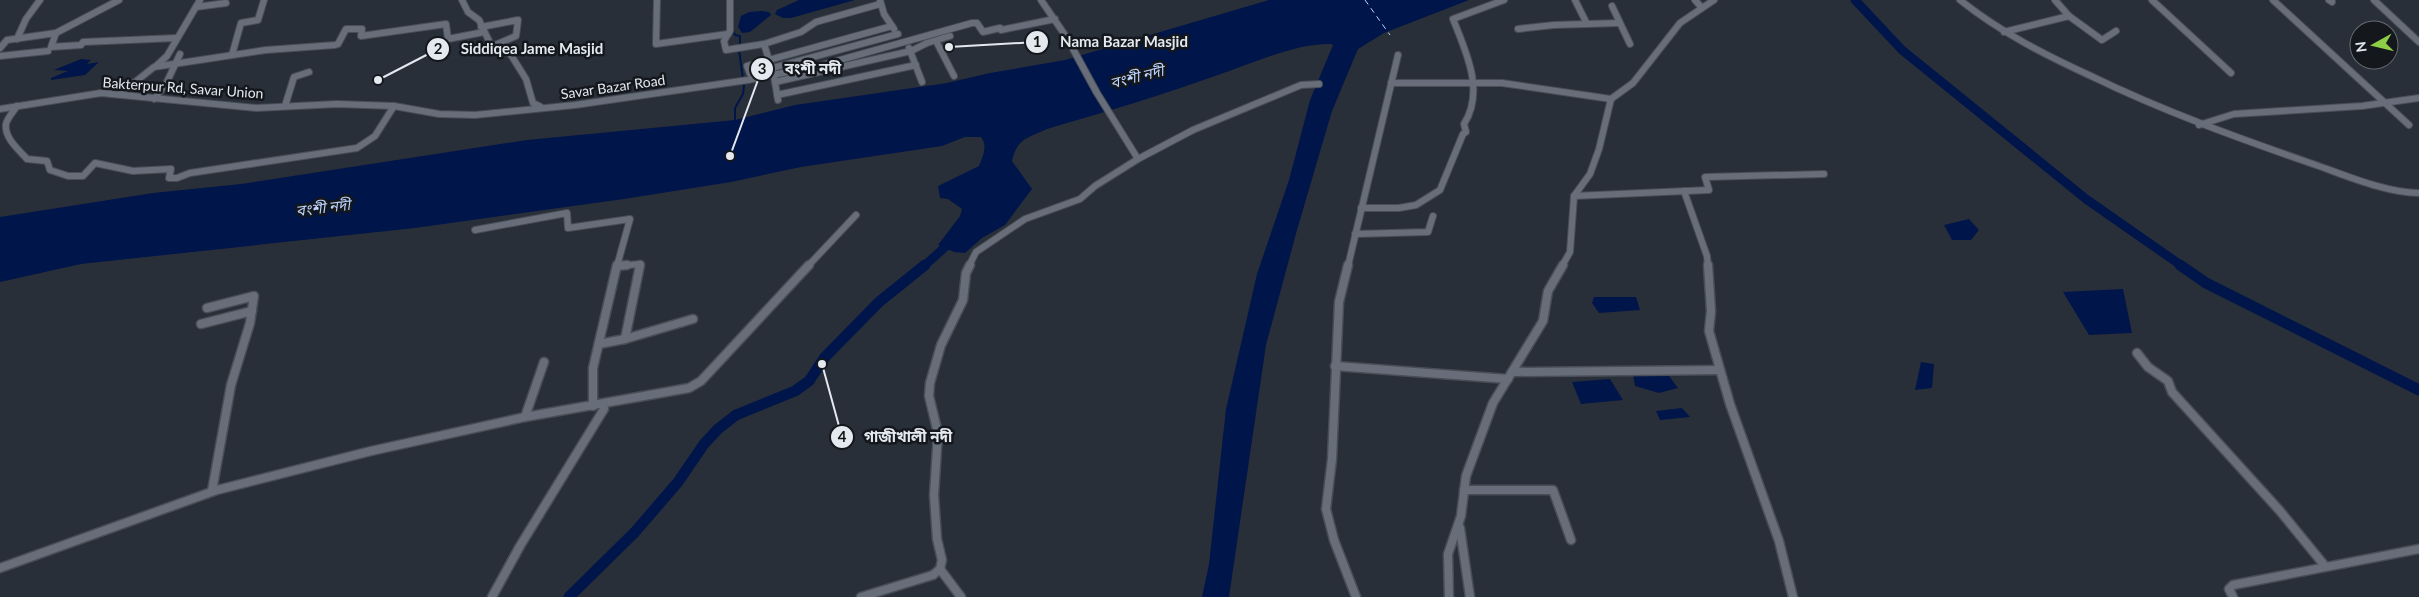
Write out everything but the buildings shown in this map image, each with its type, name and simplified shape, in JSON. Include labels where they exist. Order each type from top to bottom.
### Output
[{"type":"street","points":[[17,39],[26,19],[40,0]]},
{"type":"street","points":[[0,48],[3,40],[56,33],[118,0]]},
{"type":"street","points":[[120,94],[167,56],[200,0]]},
{"type":"street","points":[[232,55],[241,24],[258,20],[264,0]]},
{"type":"street","points":[[462,0],[468,12],[479,20],[482,30],[493,46],[511,55],[526,79],[533,103],[543,108]]},
{"type":"street","points":[[656,0],[656,44],[728,34]]},
{"type":"street","points":[[730,0],[730,31],[724,41],[726,50],[749,48],[764,44],[801,32],[816,22],[880,2],[892,26],[911,51],[922,82]]},
{"type":"street","points":[[1041,0],[1067,38],[1097,93],[1137,156]]},
{"type":"street","points":[[1362,208],[1399,208],[1416,205],[1440,190],[1463,134],[1466,132],[1464,124],[1473,106],[1474,87],[1470,65],[1453,19],[1504,0]]},
{"type":"street","points":[[1575,0],[1587,24]]},
{"type":"street","points":[[1695,0],[1702,8]]},
{"type":"street","points":[[1391,83],[1502,84],[1610,99],[1633,84],[1680,23],[1714,0]]},
{"type":"street","points":[[1960,0],[2004,32],[2104,83],[2199,125],[2254,145],[2404,193],[2419,192]]},
{"type":"street","points":[[2056,0],[2069,16],[2102,40],[2116,31]]},
{"type":"street","points":[[2152,0],[2231,74]]},
{"type":"street","points":[[2273,0],[2409,126]]},
{"type":"street","points":[[2374,0],[2419,42]]},
{"type":"street","points":[[196,7],[226,3]]},
{"type":"street","points":[[1612,6],[1630,44]]},
{"type":"street","points":[[2004,32],[2069,16]]},
{"type":"street","points":[[773,76],[872,52],[972,23],[977,23],[983,32],[1054,19]]},
{"type":"street","points":[[154,68],[232,55],[337,45],[346,30],[362,29],[361,36],[446,24],[448,40],[518,20],[516,36],[493,46]]},
{"type":"street","points":[[1518,29],[1619,23]]},
{"type":"street","points":[[892,26],[747,66],[750,74],[796,79],[911,51],[950,36]]},
{"type":"street","points":[[56,33],[51,47],[131,38],[130,42],[176,38]]},
{"type":"street","points":[[773,76],[898,34]]},
{"type":"street","points":[[936,40],[954,76]]},
{"type":"street","points":[[868,43],[882,72]]},
{"type":"street","points":[[764,44],[777,98],[797,91],[916,65]]},
{"type":"street","points":[[0,56],[48,51]]},
{"type":"street","points":[[154,99],[166,84],[180,54]]},
{"type":"street","points":[[1356,597],[1334,540],[1326,508],[1332,459],[1339,302],[1398,55]]},
{"type":"street","points":[[860,64],[864,76]]},
{"type":"street","points":[[285,106],[294,77],[309,72]]},
{"type":"street","points":[[823,73],[827,84]]},
{"type":"street","name":"Savar Bazar Road","points":[[454,115],[543,108],[773,76]]},
{"type":"street","points":[[796,79],[797,91]]},
{"type":"street","points":[[861,597],[933,575],[940,569],[942,560],[937,539],[934,495],[938,433],[929,396],[930,383],[941,345],[963,300],[969,264],[976,252],[1018,223],[1080,198],[1137,156],[1193,130],[1301,85],[1319,84]]},
{"type":"street","name":"Bakterpur Rd, Savar Union","points":[[0,109],[89,94],[120,94],[154,99],[257,108],[319,103],[394,106],[454,115]]},
{"type":"street","points":[[2199,125],[2234,114],[2384,103],[2419,98]]},
{"type":"street","points":[[1470,597],[1460,535],[1466,476],[1494,403],[1542,321],[1548,291],[1570,252],[1574,196],[1590,174],[1599,149],[1610,99]]},
{"type":"street","points":[[17,106],[6,123],[7,132],[19,152],[27,159],[47,160],[50,170],[67,174],[68,176],[83,176],[95,163],[133,171],[171,169],[170,179],[184,178],[190,173],[357,148],[375,136],[394,106]]},
{"type":"street","points":[[1574,196],[1710,190],[1705,177],[1824,174]]},
{"type":"street","points":[[1684,191],[1708,256],[1711,311],[1709,331],[1720,370],[1779,541],[1793,597]]},
{"type":"street","points":[[475,230],[567,213],[568,228],[630,219],[593,368],[593,406]]},
{"type":"street","points":[[0,568],[212,491],[372,451],[525,417],[689,388],[701,381],[856,215]]},
{"type":"street","points":[[1355,234],[1428,232],[1433,216]]},
{"type":"street","points":[[617,266],[640,264],[625,339]]},
{"type":"street","points":[[207,308],[254,296],[252,311],[232,385],[212,491]]},
{"type":"street","points":[[201,324],[252,311]]},
{"type":"street","points":[[599,344],[625,339],[693,319]]},
{"type":"street","points":[[2137,353],[2152,370],[2167,379],[2172,387],[2172,392],[2280,511],[2325,566]]},
{"type":"street","points":[[525,417],[544,362]]},
{"type":"street","points":[[1335,366],[1510,375],[1720,370]]},
{"type":"street","points":[[492,597],[520,546],[604,409],[602,404]]},
{"type":"street","points":[[1464,490],[1553,490],[1571,540]]},
{"type":"street","points":[[1449,597],[1448,554],[1460,521]]},
{"type":"street","points":[[2233,597],[2229,589],[2233,585],[2419,549]]},
{"type":"street","points":[[940,569],[961,597]]},
{"type":"water","points":[[799,0],[855,0],[791,18],[783,18],[775,14],[777,10]]},
{"type":"water","points":[[1269,0],[1469,0],[1384,33],[1358,49],[1332,111],[1266,345],[1229,597],[1202,597],[1209,564],[1226,409],[1257,274],[1289,180],[1310,100],[1333,45],[1331,44],[1288,50],[1155,96],[1047,129],[1029,137],[1020,143],[1012,161],[1032,189],[1005,225],[982,238],[965,253],[954,252],[938,245],[960,216],[962,209],[948,199],[940,198],[938,186],[979,166],[984,147],[981,137],[965,137],[942,146],[801,167],[731,182],[624,199],[415,228],[81,264],[0,282],[0,217],[153,193],[241,184],[527,140],[735,120],[795,105],[947,83],[990,73],[1065,60]]},
{"type":"water","points":[[749,12],[769,12],[771,15],[750,32],[742,33],[738,27],[741,16]]},
{"type":"water","points":[[81,59],[91,60],[87,64],[99,62],[85,75],[51,80],[51,78],[68,71],[54,70]]},
{"type":"water","points":[[1969,219],[1979,230],[1971,240],[1952,240],[1944,225]]},
{"type":"water","points":[[2123,289],[2132,333],[2089,335],[2063,292]]},
{"type":"water","points":[[1594,297],[1636,297],[1640,310],[1599,313],[1592,303]]},
{"type":"water","points":[[1921,362],[1934,364],[1932,388],[1915,390]]},
{"type":"water","points":[[1666,372],[1678,388],[1659,393],[1635,386],[1633,374]]},
{"type":"water","points":[[1610,379],[1623,400],[1581,404],[1572,382]]},
{"type":"water","points":[[1682,408],[1690,417],[1660,420],[1656,411]]},
{"type":"waterway","points":[[1855,0],[1902,50],[2086,199],[2182,266]]},
{"type":"waterway","points":[[733,30],[735,35],[740,36],[740,46]]},
{"type":"waterway","points":[[735,121],[735,108],[743,94],[744,86],[739,50]]},
{"type":"waterway","points":[[924,266],[953,240]]},
{"type":"waterway","points":[[569,597],[635,532],[678,482],[704,444],[718,429],[736,415],[795,391],[809,381],[825,357],[879,302],[925,265]]},
{"type":"waterway","points":[[2180,265],[2206,283],[2419,390]]},
{"type":"ferry route","points":[[1365,0],[1390,35]]},
{"type":"place","name":"Nama Bazar Masjid","points":[[949,47]]},
{"type":"place","name":"Siddiqea Jame Masjid","points":[[378,80]]},
{"type":"place","name":"বংশী নদী","points":[[730,156]]},
{"type":"place","name":"গাজীখালী নদী","points":[[822,364]]}]
